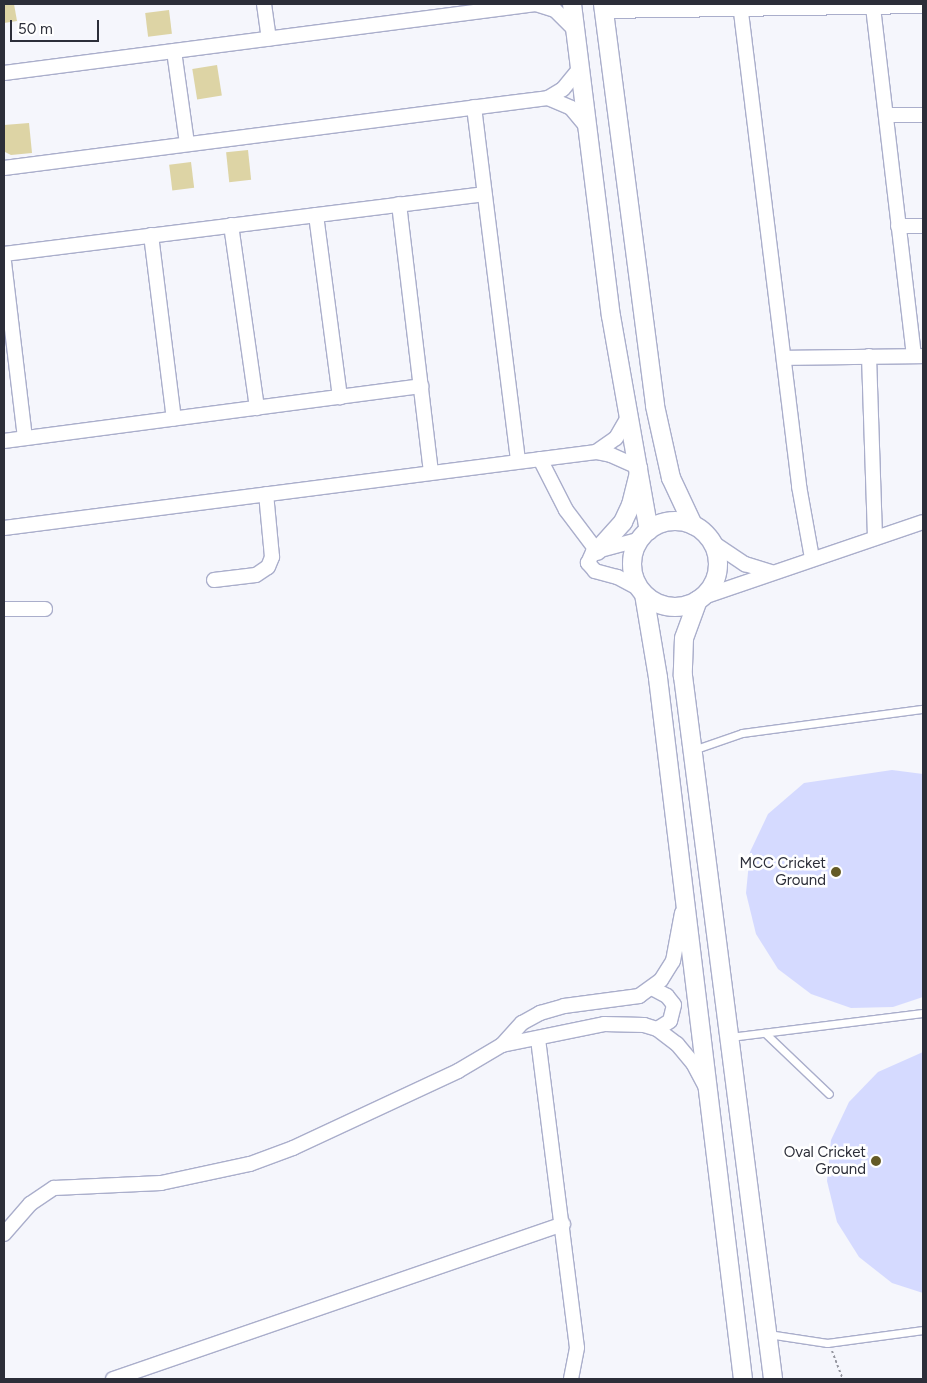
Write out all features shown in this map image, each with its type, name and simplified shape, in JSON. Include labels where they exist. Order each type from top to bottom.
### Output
[{"type":"street","points":[[264,4],[268,39]]},
{"type":"street","points":[[4,73],[268,39],[462,8],[537,4],[555,10],[575,30]]},
{"type":"street","points":[[572,4],[611,316],[628,417],[640,468],[645,535],[633,568],[642,591],[658,678],[743,1379]]},
{"type":"street","points":[[771,572],[739,561],[712,542],[693,525],[671,478],[655,406],[604,7],[923,6]]},
{"type":"street","points":[[740,7],[784,358],[812,558]]},
{"type":"street","points":[[784,358],[918,356],[898,226],[873,7]]},
{"type":"street","points":[[174,51],[187,144]]},
{"type":"street","points":[[4,168],[548,98],[563,89],[580,69]]},
{"type":"street","points":[[548,98],[571,108],[588,128]]},
{"type":"street","points":[[474,107],[518,461]]},
{"type":"street","points":[[886,116],[923,115]]},
{"type":"street","points":[[4,254],[484,194]]},
{"type":"street","points":[[399,204],[432,471]]},
{"type":"street","points":[[316,215],[340,397]]},
{"type":"street","points":[[231,225],[257,408]]},
{"type":"street","points":[[898,226],[923,226]]},
{"type":"street","points":[[151,235],[174,419]]},
{"type":"street","points":[[4,262],[25,438]]},
{"type":"street","points":[[869,356],[875,538]]},
{"type":"street","points":[[4,441],[421,386]]},
{"type":"street","points":[[596,452],[616,438],[628,417]]},
{"type":"street","points":[[4,528],[432,471],[596,452],[611,454],[640,468]]},
{"type":"street","points":[[540,459],[566,510],[597,551]]},
{"type":"street","points":[[640,468],[631,506],[623,522],[588,559],[591,569],[642,591],[656,602],[670,607],[701,599],[771,572],[923,522]]},
{"type":"street","points":[[214,580],[256,575],[268,566],[272,557],[266,494]]},
{"type":"street","points":[[597,551],[645,535],[670,522],[693,525]]},
{"type":"street","points":[[712,542],[718,556],[718,571],[713,585],[701,599],[689,619],[682,657],[772,1379]]},
{"type":"street","points":[[4,609],[45,609]]},
{"type":"street","points":[[502,1045],[522,1023],[540,1013],[564,1006],[632,998],[652,988],[673,961],[684,904]]},
{"type":"street","points":[[652,988],[668,996],[674,1005],[670,1021],[658,1029]]},
{"type":"street","points":[[4,1234],[30,1204],[54,1188],[162,1183],[250,1164],[300,1145],[435,1082],[502,1045],[617,1023],[658,1029],[685,1053],[709,1096]]},
{"type":"street","points":[[538,1038],[563,1224],[577,1348],[571,1379]]},
{"type":"street","points":[[113,1379],[563,1224]]},
{"type":"lane","points":[[693,750],[742,733],[923,709]]},
{"type":"lane","points":[[730,1037],[923,1013]]},
{"type":"lane","points":[[765,1033],[829,1094]]},
{"type":"lane","points":[[767,1334],[827,1343],[923,1330]]},
{"type":"path","points":[[827,1343],[842,1379]]},
{"type":"shaded area","name":"MCC Cricket Ground","points":[[892,770],[923,774],[923,997],[893,1007],[851,1008],[811,994],[778,969],[756,934],[746,893],[750,852],[768,814],[804,783]]},
{"type":"shaded area","name":"Oval Cricket Ground","points":[[923,1052],[923,1293],[892,1283],[859,1257],[837,1222],[827,1181],[831,1140],[849,1102],[878,1072]]},
{"type":"building","points":[[4,4],[14,4],[17,21],[4,23]]},
{"type":"building","points":[[169,10],[172,34],[148,37],[145,13]]},
{"type":"building","points":[[217,65],[222,96],[197,100],[192,69]]},
{"type":"building","points":[[29,123],[32,153],[11,155],[5,152],[4,125]]},
{"type":"building","points":[[248,150],[251,180],[229,182],[226,152]]},
{"type":"building","points":[[191,162],[194,188],[172,190],[169,165]]},
{"type":"place","name":"MCC Cricket Ground","points":[[836,872]]},
{"type":"place","name":"Oval Cricket Ground","points":[[876,1161]]}]
